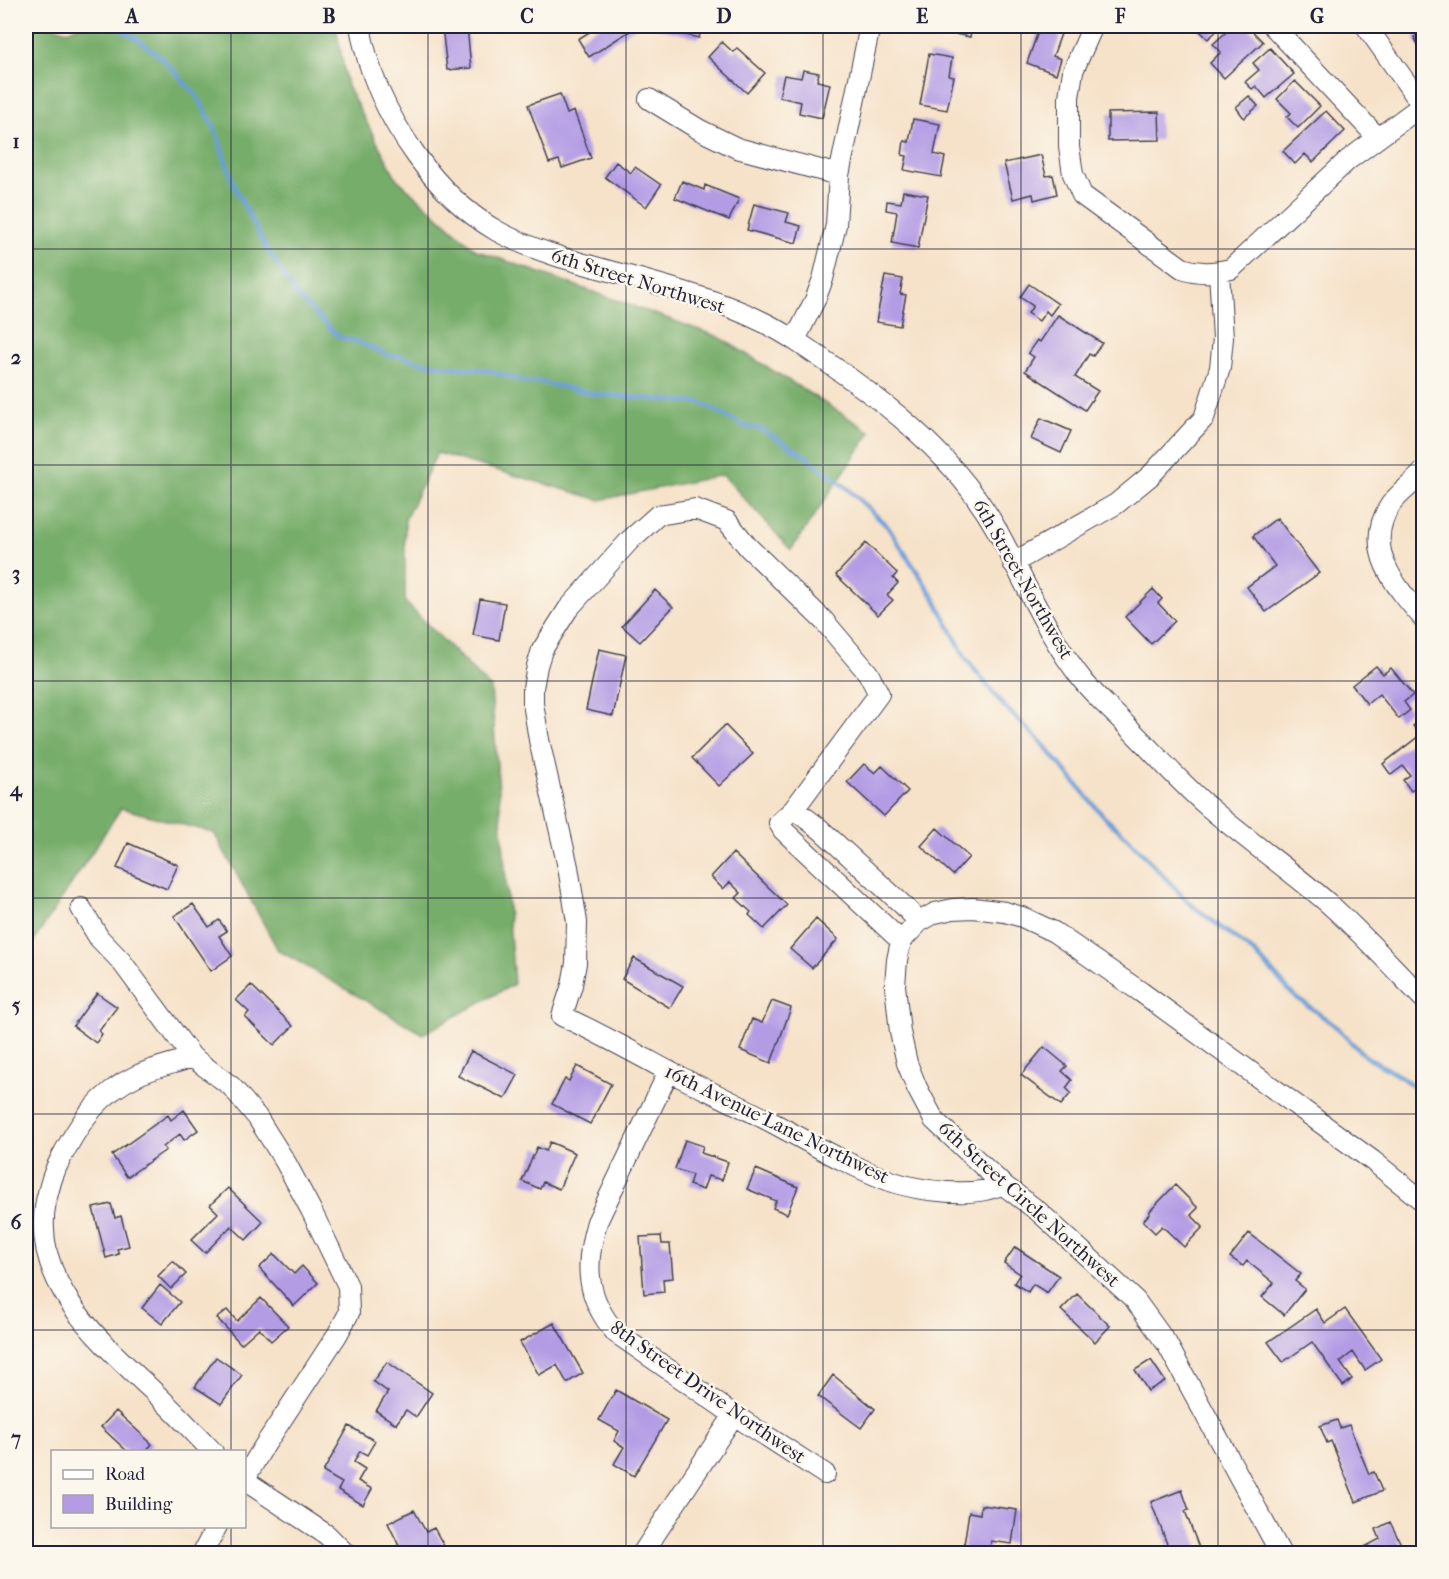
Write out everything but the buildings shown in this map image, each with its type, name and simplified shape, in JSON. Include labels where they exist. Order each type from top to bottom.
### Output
[{"type":"street","name":"6th Street Northwest","points":[[360,26],[372,77],[405,140],[435,181],[475,217],[520,243],[566,260],[712,301],[758,321],[795,340],[874,395],[944,457],[979,501],[999,533],[1039,614],[1085,682],[1207,806],[1331,906],[1424,999]]},
{"type":"street","points":[[795,340],[823,279],[836,225],[838,175],[870,26]]},
{"type":"street","points":[[1093,26],[1072,71],[1069,97],[1069,147],[1073,174],[1082,195],[1182,268],[1202,273],[1231,269],[1348,160],[1423,104],[1366,26]]},
{"type":"street","points":[[1273,26],[1377,137]]},
{"type":"street","points":[[649,99],[700,130],[737,148],[838,175]]},
{"type":"street","points":[[1012,563],[1116,504],[1150,476],[1204,418],[1220,368],[1223,338],[1219,272]]},
{"type":"street","points":[[1424,471],[1391,503],[1380,532],[1380,550],[1384,566],[1403,595],[1424,619]]},
{"type":"street","name":"16th Avenue Lane Northwest","points":[[794,809],[879,694],[868,673],[824,621],[748,546],[727,521],[695,509],[658,515],[630,540],[568,609],[542,651],[537,666],[533,703],[537,731],[568,867],[577,922],[576,963],[562,1016],[613,1040],[838,1157],[890,1181],[916,1188],[962,1192],[986,1191],[1002,1185]]},
{"type":"street","points":[[919,922],[820,829],[794,809],[779,823],[783,830],[901,941],[919,922],[935,913],[953,909],[973,908],[1005,912],[1054,932],[1141,992],[1373,1161],[1424,1202]]},
{"type":"street","points":[[81,908],[99,938],[121,961],[192,1057],[231,1086],[257,1117],[286,1163],[348,1286],[349,1313],[246,1478]]},
{"type":"street","name":"6th Street Circle Northwest","points":[[901,941],[895,985],[897,1011],[907,1063],[934,1120],[1002,1185],[1038,1211],[1135,1300],[1167,1344],[1281,1554]]},
{"type":"street","points":[[192,1057],[136,1076],[94,1105],[77,1128],[52,1174],[45,1209],[44,1236],[47,1255],[55,1278],[84,1322],[105,1346],[166,1403],[211,1450]]},
{"type":"street","name":"8th Street Drive Northwest","points":[[669,1071],[597,1222],[590,1247],[590,1278],[595,1299],[604,1319],[616,1333],[734,1415],[825,1474]]},
{"type":"street","points":[[642,1554],[734,1415]]},
{"type":"street","points":[[246,1481],[327,1535],[346,1554]]},
{"type":"street","points":[[202,1554],[216,1528]]},
{"type":"green space","points":[[26,26],[52,26],[68,31],[77,26],[336,26],[347,86],[397,179],[476,250],[719,337],[871,432],[791,550],[723,475],[600,500],[437,453],[405,520],[405,602],[491,688],[514,984],[423,1034],[278,950],[214,833],[121,808],[26,953]]},
{"type":"waterway","points":[[115,26],[135,37],[163,59],[196,95],[214,126],[234,186],[265,246],[296,295],[339,337],[356,341],[390,356],[402,356],[419,362],[453,367],[487,370],[527,382],[539,382],[596,394],[702,403],[744,426],[761,429],[807,457],[847,488],[887,526],[935,599],[965,657],[1003,705],[1043,744],[1104,817],[1128,838],[1189,903],[1256,954],[1293,995],[1333,1024],[1365,1056],[1401,1077],[1424,1094]]}]
